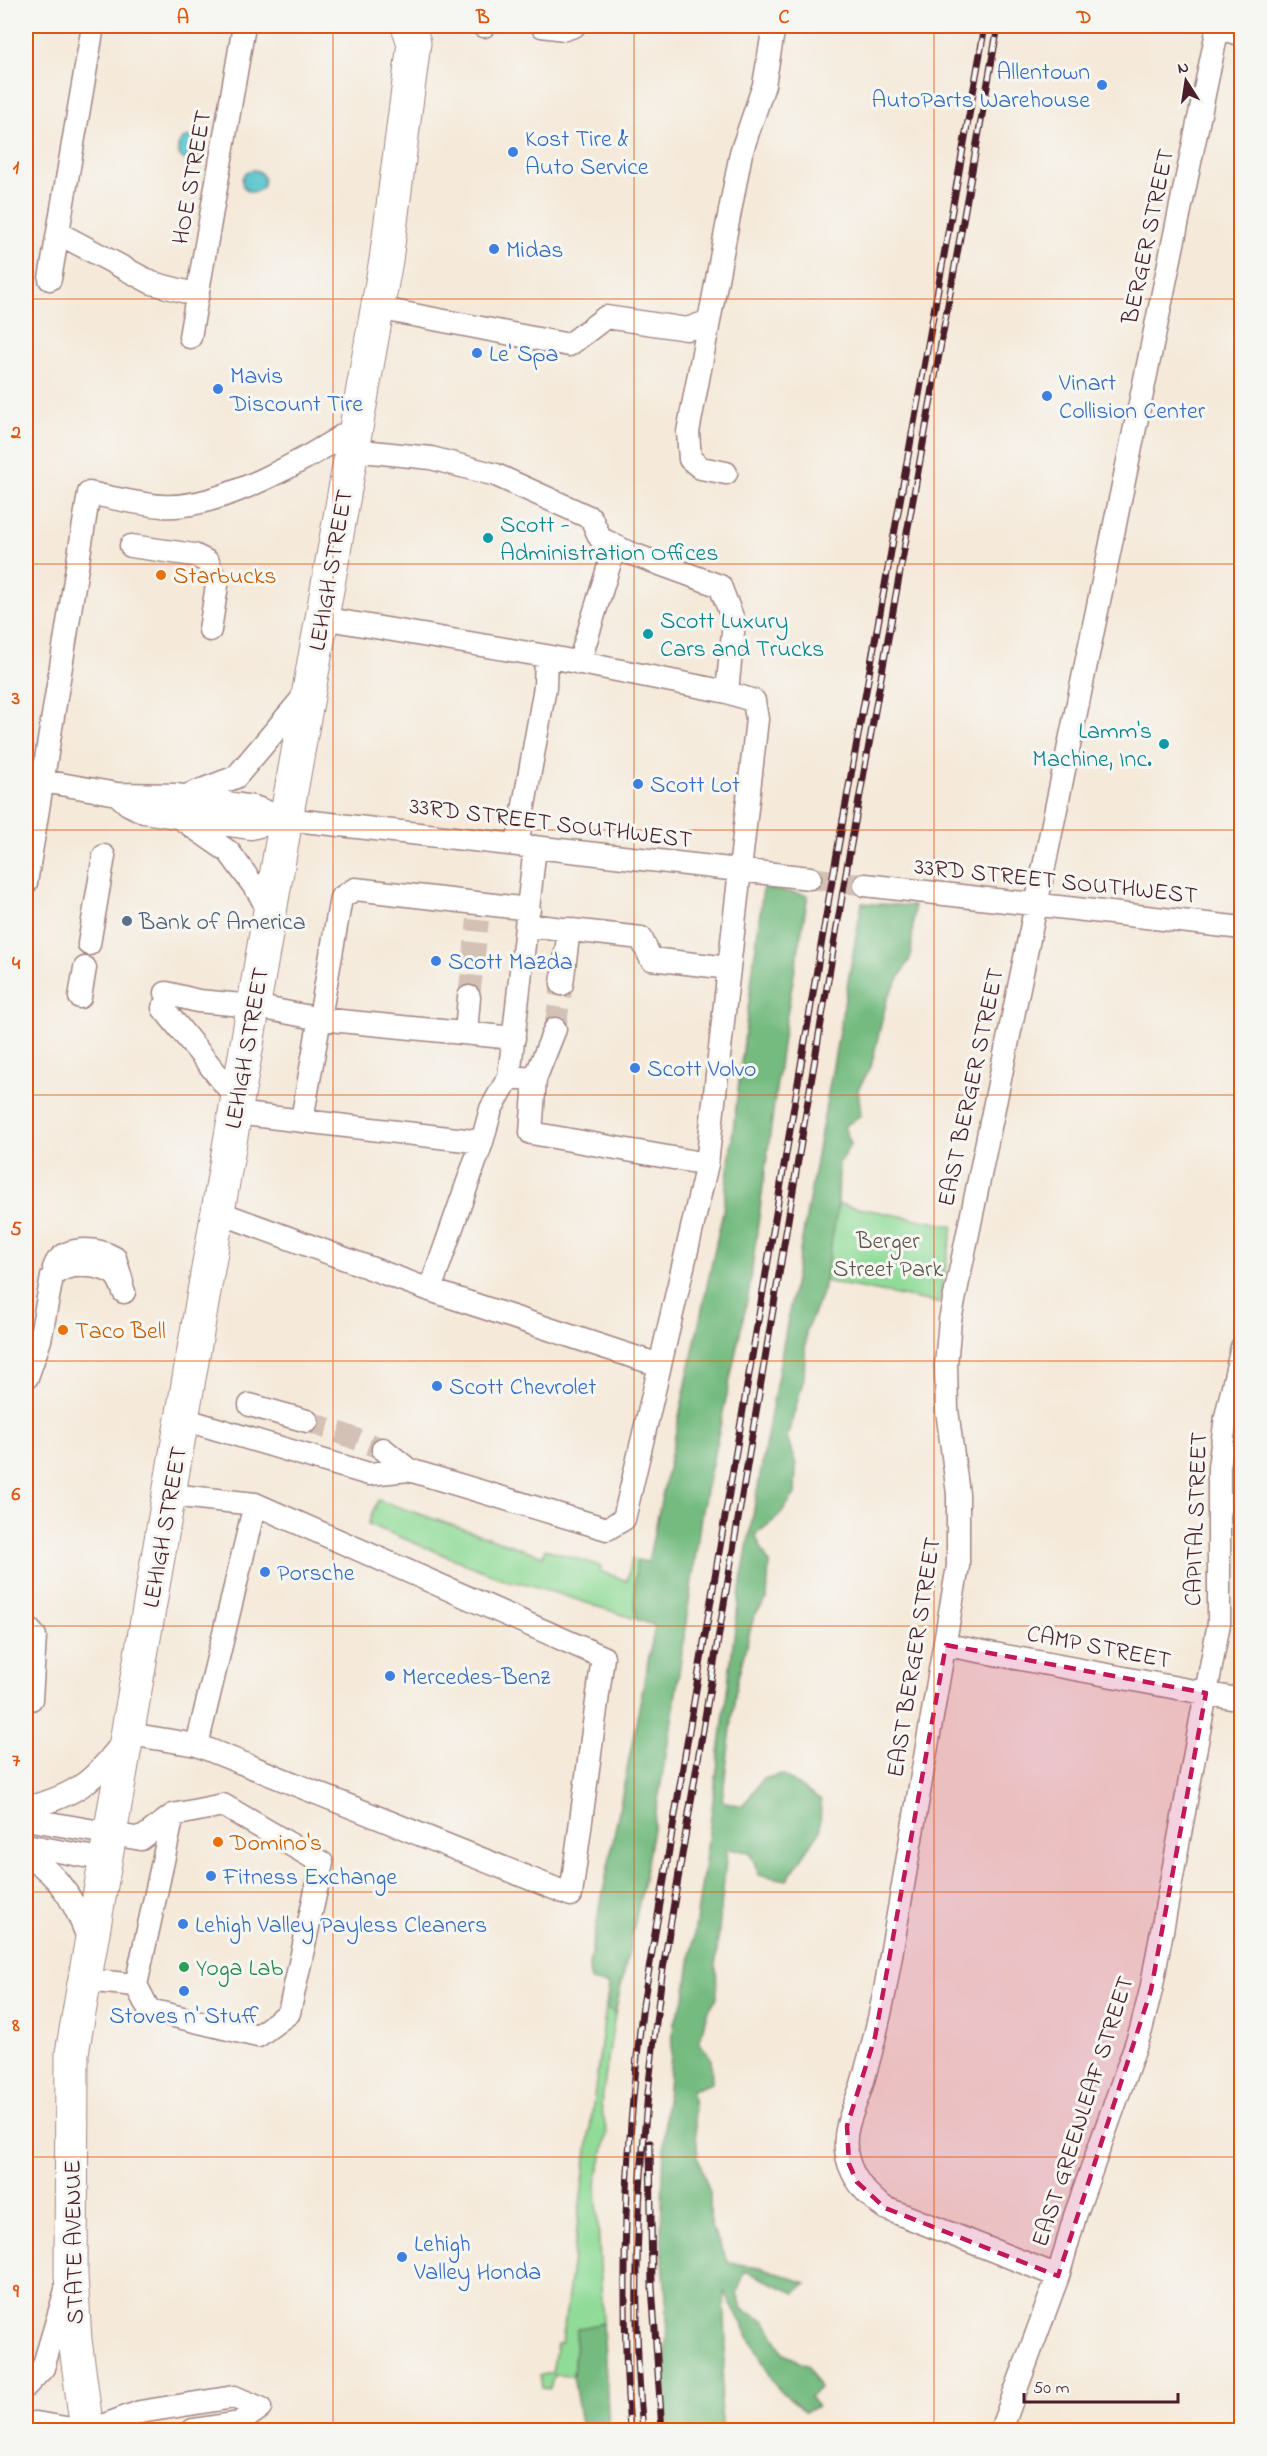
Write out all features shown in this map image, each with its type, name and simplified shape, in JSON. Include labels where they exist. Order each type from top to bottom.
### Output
[{"type":"highway","name":"LEHIGH STREET","points":[[72,2053],[286,819],[378,308],[418,31]]},
{"type":"highway","name":"STATE AVENUE","points":[[72,2053],[71,2275],[75,2340],[89,2430]]},
{"type":"street","points":[[50,279],[93,26]]},
{"type":"street","name":"HOE STREET","points":[[190,337],[244,26]]},
{"type":"street","points":[[542,26],[565,29],[574,26]]},
{"type":"street","points":[[726,473],[701,468],[690,459],[688,432],[707,322],[741,153],[764,85],[774,26]]},
{"type":"street","points":[[1216,26],[1242,35]]},
{"type":"street","name":"BERGER STREET","points":[[1130,457],[1216,26]]},
{"type":"street","points":[[58,233],[152,283],[198,295]]},
{"type":"street","points":[[378,308],[569,345],[606,317],[687,329],[707,322]]},
{"type":"street","points":[[26,883],[34,780],[89,493],[163,506],[185,505],[217,497],[354,439],[496,475],[591,518],[600,538],[615,546],[720,586],[734,622],[728,692]]},
{"type":"street","name":"EAST BERGER STREET","points":[[1058,2276],[885,2208],[870,2198],[857,2182],[849,2164],[846,2146],[847,2126],[862,2084],[877,2028],[946,1645],[958,1566],[960,1530],[958,1494],[946,1410],[946,1365],[950,1320],[1130,457]]},
{"type":"street","points":[[130,546],[194,555],[208,562],[217,585],[210,630]]},
{"type":"street","points":[[579,663],[615,546]]},
{"type":"street","points":[[183,1419],[369,1474],[409,1470],[607,1529],[624,1519],[707,1164],[758,719],[754,701],[728,692],[546,656],[322,618]]},
{"type":"street","points":[[430,1290],[482,1142],[490,1109],[510,1077],[529,917],[526,846],[545,687],[546,656]]},
{"type":"street","points":[[270,914],[229,852],[182,807],[236,777],[309,690]]},
{"type":"street","name":"33RD STREET SOUTHWEST","points":[[34,780],[117,794],[145,793],[182,807],[254,807],[286,819],[810,878]]},
{"type":"street","points":[[89,944],[104,856]]},
{"type":"street","name":"33RD STREET SOUTHWEST","points":[[865,885],[1242,928]]},
{"type":"street","points":[[302,1120],[341,898],[355,889],[478,911],[529,917],[569,929],[641,938],[651,959],[729,968]]},
{"type":"street","points":[[562,984],[569,929]]},
{"type":"street","points":[[80,997],[85,968]]},
{"type":"street","points":[[466,1033],[469,997]]},
{"type":"street","points":[[482,1142],[302,1120],[236,1106],[164,1001],[198,1000],[254,1006],[320,1019],[514,1038]]},
{"type":"street","points":[[555,1029],[535,1079],[531,1133],[707,1164]]},
{"type":"street","points":[[510,1077],[535,1079]]},
{"type":"street","points":[[218,1212],[430,1290],[659,1365]]},
{"type":"street","points":[[27,1377],[40,1340],[52,1277],[56,1271],[69,1266],[111,1272],[118,1277],[124,1292]]},
{"type":"street","name":"CAPITAL STREET","points":[[1206,1693],[1219,1623],[1219,1467],[1226,1417],[1242,1347]]},
{"type":"street","points":[[250,1405],[307,1421]]},
{"type":"street","points":[[383,1449],[409,1470]]},
{"type":"street","points":[[26,1808],[51,1802],[82,1787],[105,1767],[129,1734],[198,1745],[572,1895],[603,1657],[255,1504],[170,1495]]},
{"type":"street","points":[[198,1745],[255,1504]]},
{"type":"street","points":[[26,1626],[35,1636],[30,1685],[31,1699]]},
{"type":"street","name":"CAMP STREET","points":[[946,1645],[1242,1700]]},
{"type":"street","name":"EAST GREENLEAF STREET","points":[[1001,2430],[1058,2276],[1075,2216],[1141,2030],[1151,1990],[1206,1693]]},
{"type":"street","points":[[26,1845],[109,1846],[141,1839],[173,1815],[223,1805],[322,1863],[289,2013],[258,2036],[148,2010],[136,1985],[173,1815]]},
{"type":"street","points":[[26,1819],[109,1846]]},
{"type":"street","points":[[26,1855],[51,1873],[66,1889],[77,1906],[91,1945]]},
{"type":"street","points":[[84,1980],[136,1985]]},
{"type":"street","points":[[26,2386],[43,2368],[71,2275]]},
{"type":"street","points":[[89,2430],[140,2412],[234,2397],[260,2408],[239,2423],[193,2430]]},
{"type":"street","points":[[26,2424],[36,2423],[78,2430]]},
{"type":"highlighted area","points":[[946,1645],[1206,1693],[1151,1990],[1058,2276],[885,2208],[857,2182],[849,2164],[847,2126],[875,2037]]},
{"type":"green space","points":[[763,888],[808,895],[783,1037],[749,1291],[702,1510],[673,1715],[643,1885],[615,2014],[606,2006],[609,1985],[590,1981],[589,1964],[655,1626],[636,1619],[637,1560],[648,1562],[723,1211]]},
{"type":"green space","points":[[862,903],[914,906],[911,957],[887,999],[871,1067],[858,1089],[861,1115],[844,1127],[851,1144],[839,1163],[838,1204],[823,1291],[806,1331],[804,1378],[787,1438],[796,1464],[795,1494],[778,1517],[755,1535],[769,1563],[767,1599],[754,1616],[737,1681],[722,1801],[743,1806],[763,1779],[782,1774],[821,1801],[820,1831],[787,1880],[759,1875],[750,1852],[727,1849],[716,1960],[717,1997],[707,2013],[699,2042],[711,2058],[712,2083],[692,2090],[698,2157],[710,2193],[710,2225],[729,2263],[760,2267],[806,2283],[795,2293],[745,2271],[737,2293],[743,2310],[766,2321],[784,2354],[808,2365],[819,2388],[809,2397],[817,2407],[805,2411],[777,2388],[724,2291],[726,2342],[720,2403],[723,2430],[669,2430],[665,2391],[667,2312],[661,2232],[665,2120],[674,2023],[685,1996],[707,1847],[741,1582]]},
{"type":"green space","name":"Berger Street Park","points":[[838,1204],[953,1226],[939,1303],[823,1281]]},
{"type":"green space","points":[[378,1500],[543,1556],[545,1549],[601,1566],[600,1571],[627,1581],[632,1559],[637,1560],[636,1619],[528,1584],[508,1581],[368,1524]]},
{"type":"green space","points":[[606,2006],[615,2014],[601,2105],[607,2134],[596,2184],[603,2323],[577,2329],[573,2376],[554,2375],[550,2389],[542,2388],[540,2375],[552,2373],[557,2344],[562,2342]]},
{"type":"green space","points":[[603,2323],[609,2430],[582,2430],[573,2376],[577,2329]]},
{"type":"water","points":[[190,137],[199,140],[202,149],[199,158],[190,161],[181,158],[178,149],[181,140]]},
{"type":"water","points":[[249,170],[257,170],[264,177],[264,185],[257,192],[249,192],[242,185],[242,177]]},
{"type":"tunnel","points":[[810,878],[865,885]]},
{"type":"tunnel","points":[[469,997],[478,920]]},
{"type":"tunnel","points":[[555,1029],[562,984]]},
{"type":"tunnel","points":[[307,1421],[383,1449]]},
{"type":"railway","points":[[630,2430],[625,2324],[626,2217],[632,2111],[643,2005],[829,898],[985,26]]},
{"type":"railway","points":[[643,2430],[637,2316],[639,2202],[648,2088],[662,1975],[847,867],[998,26]]},
{"type":"railway","points":[[650,2143],[652,2286],[662,2430]]},
{"type":"place","name":"Allentown AutoParts Warehouse","points":[[1102,85]]},
{"type":"place","name":"Kost Tire & Auto Service","points":[[513,152]]},
{"type":"place","name":"Midas","points":[[494,249]]},
{"type":"place","name":"Le' Spa","points":[[477,353]]},
{"type":"place","name":"Mavis Discount Tire","points":[[218,389]]},
{"type":"place","name":"Vinart Collision Center","points":[[1047,396]]},
{"type":"place","name":"Scott - Administration Offices","points":[[488,538]]},
{"type":"place","name":"Starbucks","points":[[161,575]]},
{"type":"place","name":"Scott Luxury Cars and Trucks","points":[[648,634]]},
{"type":"place","name":"Lamm's Machine, Inc.","points":[[1164,744]]},
{"type":"place","name":"Scott Lot","points":[[638,784]]},
{"type":"place","name":"Bank of America","points":[[127,921]]},
{"type":"place","name":"Scott Mazda","points":[[436,961]]},
{"type":"place","name":"Scott Volvo","points":[[635,1068]]},
{"type":"place","name":"Taco Bell","points":[[63,1330]]},
{"type":"place","name":"Scott Chevrolet","points":[[437,1386]]},
{"type":"place","name":"Porsche","points":[[265,1572]]},
{"type":"place","name":"Mercedes-Benz","points":[[390,1676]]},
{"type":"place","name":"Domino's","points":[[218,1842]]},
{"type":"place","name":"Fitness Exchange","points":[[211,1876]]},
{"type":"place","name":"Lehigh Valley Payless Cleaners","points":[[183,1924]]},
{"type":"place","name":"Yoga Lab","points":[[184,1967]]},
{"type":"place","name":"Stoves n' Stuff","points":[[184,1991]]},
{"type":"place","name":"Lehigh Valley Honda","points":[[402,2257]]}]
